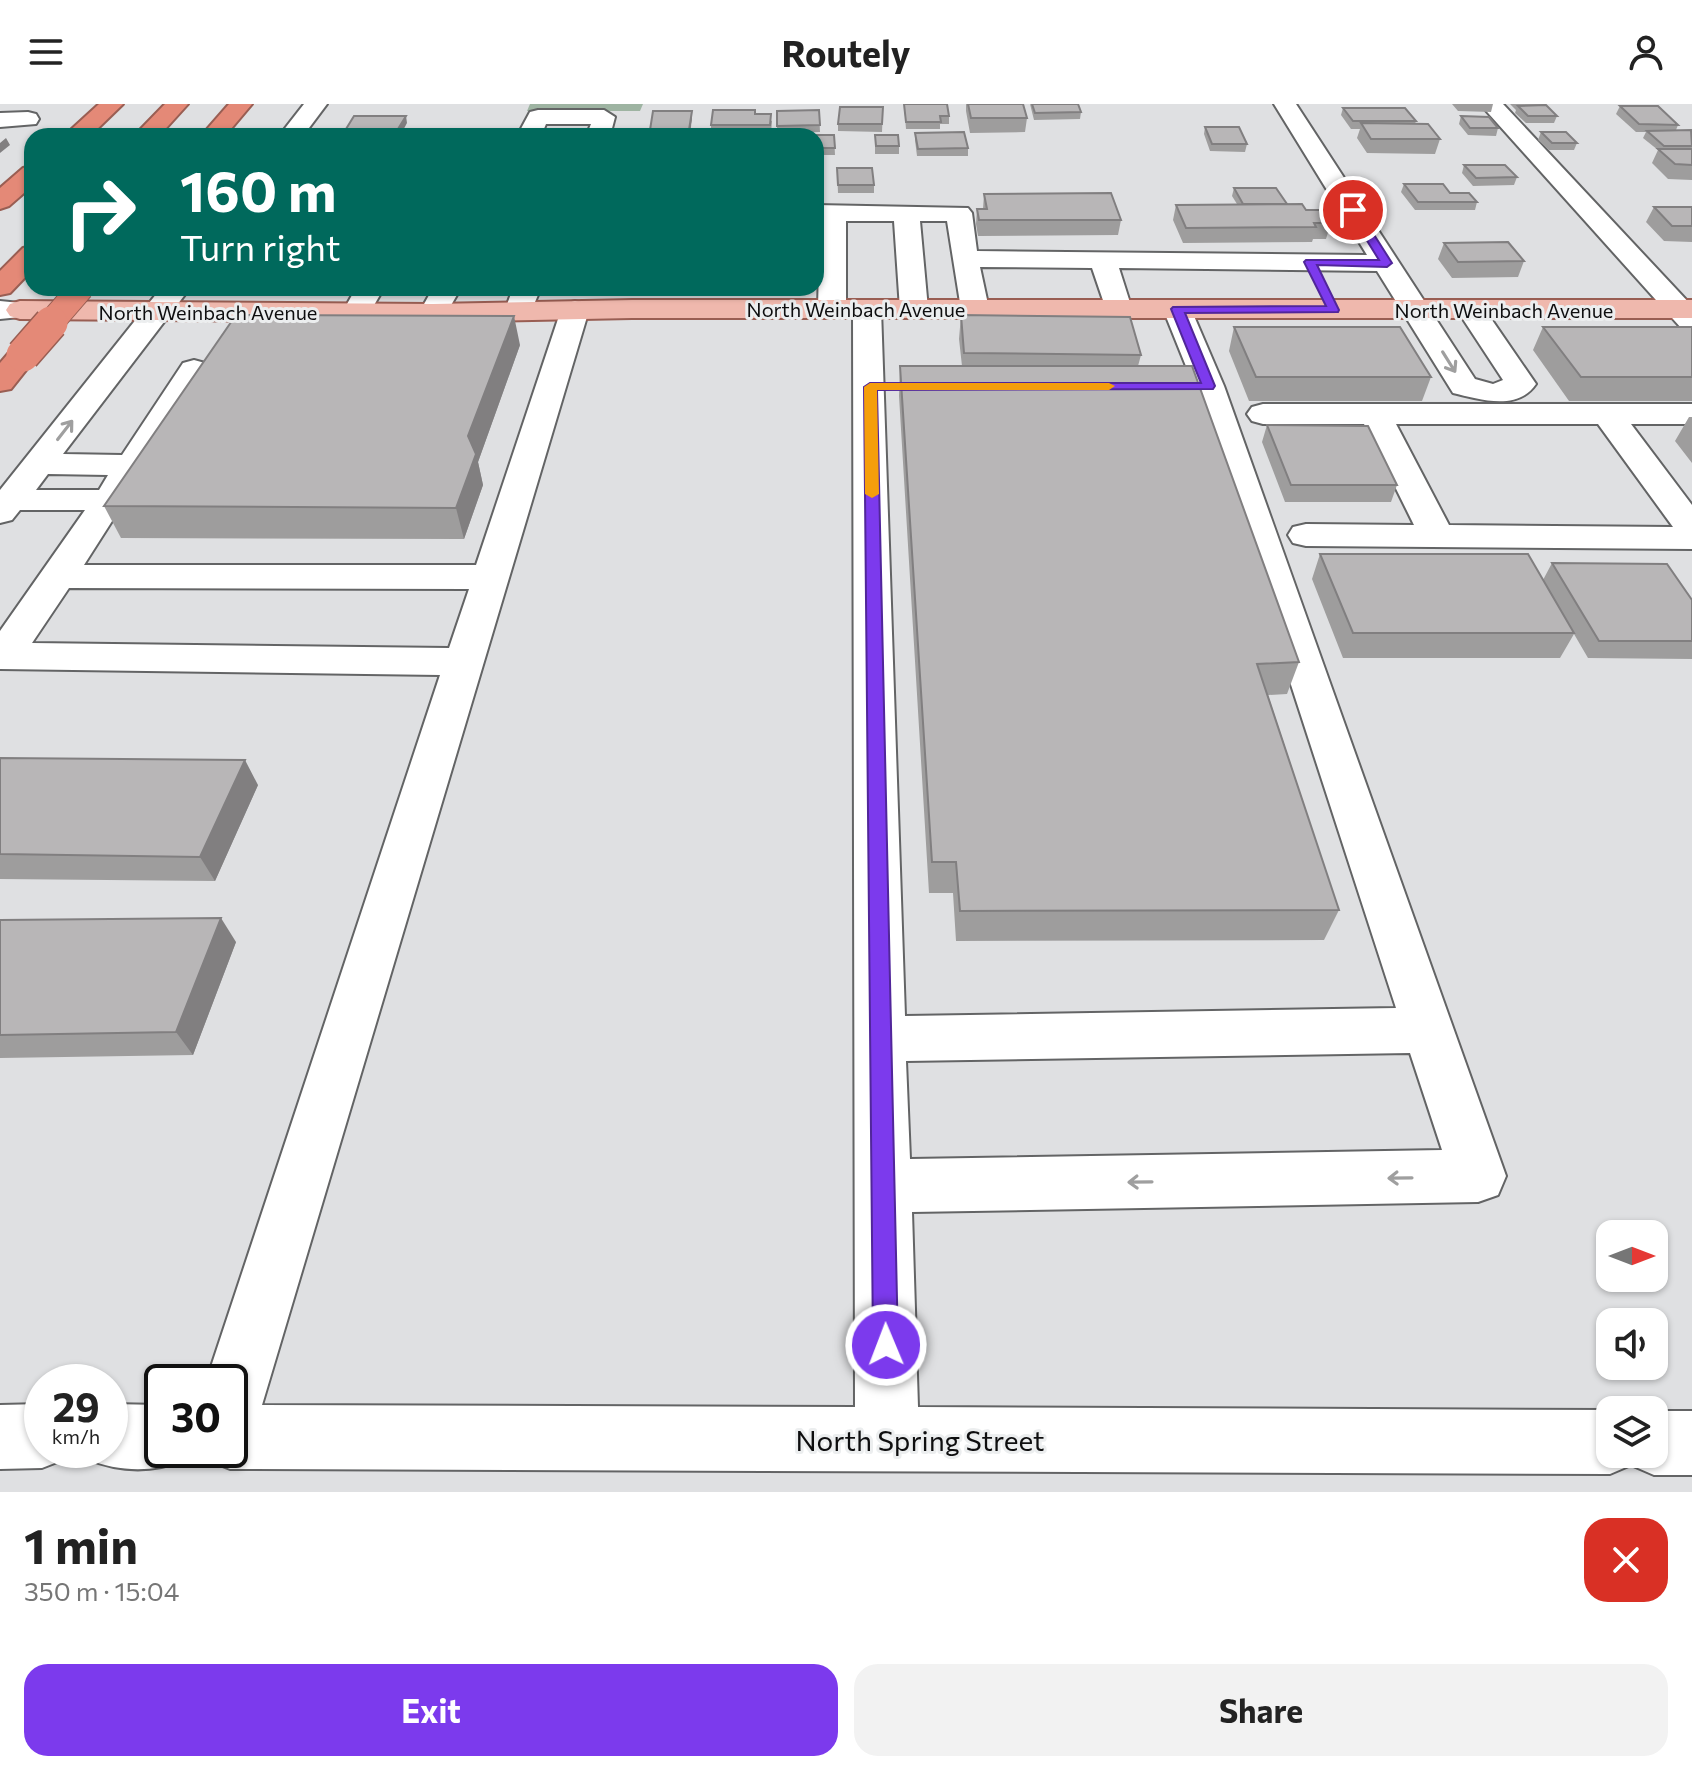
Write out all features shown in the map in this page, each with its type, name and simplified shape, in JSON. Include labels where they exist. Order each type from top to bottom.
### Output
[{"type":"highway","points":[[85,128],[112,104]]},
{"type":"highway","points":[[154,128],[177,104]]},
{"type":"highway","points":[[220,128],[241,104]]},
{"type":"highway","points":[[0,201],[24,180]]},
{"type":"highway","points":[[0,382],[74,296]]},
{"type":"main road","name":"North Weinbach Avenue","points":[[10,310],[167,300],[356,313],[433,313],[523,299],[575,310],[1471,310],[1687,314]]},
{"type":"street","points":[[297,128],[316,104]]},
{"type":"street","points":[[1285,104],[1464,386],[1503,404]]},
{"type":"street","points":[[1491,104],[1687,314]]},
{"type":"street","points":[[533,128],[538,117],[604,117],[601,128]]},
{"type":"street","points":[[0,120],[28,119]]},
{"type":"street","points":[[887,1439],[881,1039],[886,387],[850,309],[824,213],[959,213],[975,309]]},
{"type":"street","points":[[906,213],[914,309]]},
{"type":"street","points":[[965,259],[1387,263]]},
{"type":"street","points":[[1103,260],[1118,309]]},
{"type":"street","points":[[1310,262],[1333,310]]},
{"type":"street","points":[[356,313],[366,296]]},
{"type":"street","points":[[433,313],[443,296]]},
{"type":"street","points":[[5,506],[167,300]]},
{"type":"street","points":[[883,1186],[1478,1176],[1193,386],[1177,309]]},
{"type":"street","points":[[243,1364],[575,310]]},
{"type":"street","points":[[1471,310],[1521,384],[1503,404]]},
{"type":"street","points":[[1,656],[133,465],[194,369]]},
{"type":"street","points":[[1263,414],[1375,414],[1503,404],[1607,414],[1692,414]]},
{"type":"street","points":[[1375,414],[1437,536]]},
{"type":"street","points":[[1607,414],[1692,529]]},
{"type":"street","points":[[38,464],[133,465]]},
{"type":"street","points":[[5,506],[109,500]]},
{"type":"street","points":[[1306,535],[1692,538]]},
{"type":"street","points":[[58,576],[491,577]]},
{"type":"street","points":[[1,656],[465,662]]},
{"type":"street","points":[[881,1039],[1427,1030]]},
{"type":"street","points":[[0,1437],[24,1436]]},
{"type":"street","name":"North Spring Street","points":[[248,1437],[1596,1442]]},
{"type":"street","points":[[1668,1443],[1692,1443]]},
{"type":"green space","points":[[530,104],[643,104],[640,111],[527,111]]},
{"type":"building","points":[[904,104],[947,104],[949,116],[940,116],[941,122],[906,122]]},
{"type":"building","points":[[968,104],[1023,104],[1027,118],[971,118]]},
{"type":"building","points":[[1032,104],[1078,104],[1081,112],[1035,113]]},
{"type":"building","points":[[1546,105],[1557,116],[1528,116],[1518,106]]},
{"type":"building","points":[[1620,106],[1658,106],[1678,125],[1639,124]]},
{"type":"building","points":[[840,107],[883,107],[882,124],[838,124]]},
{"type":"building","points":[[1343,108],[1405,108],[1416,121],[1353,121]]},
{"type":"building","points":[[713,110],[755,110],[755,114],[771,114],[770,125],[711,125]]},
{"type":"building","points":[[819,110],[820,125],[777,126],[777,111]]},
{"type":"building","points":[[653,111],[692,111],[689,128],[650,128]]},
{"type":"building","points":[[354,116],[406,116],[399,128],[347,128]]},
{"type":"building","points":[[1461,116],[1489,117],[1498,128],[1470,128]]},
{"type":"building","points":[[1361,123],[1428,124],[1440,139],[1371,139]]},
{"type":"building","points":[[1205,127],[1239,127],[1247,144],[1212,144]]},
{"type":"building","points":[[1691,130],[1692,146],[1664,146],[1647,131]]},
{"type":"building","points":[[964,132],[968,148],[918,149],[915,133]]},
{"type":"building","points":[[1541,132],[1566,132],[1577,143],[1552,143]]},
{"type":"building","points":[[824,135],[834,135],[835,148],[824,148]]},
{"type":"building","points":[[875,135],[898,135],[899,146],[876,146]]},
{"type":"building","points":[[1658,149],[1692,149],[1692,165],[1675,164]]},
{"type":"building","points":[[1464,165],[1505,165],[1517,177],[1476,178]]},
{"type":"building","points":[[837,168],[872,168],[874,185],[838,185]]},
{"type":"building","points":[[1404,184],[1443,184],[1450,193],[1469,193],[1477,202],[1418,202]]},
{"type":"building","points":[[1234,188],[1276,188],[1287,204],[1243,204]]},
{"type":"building","points":[[1111,193],[1121,220],[979,220],[977,209],[987,209],[984,194]]},
{"type":"building","points":[[1302,204],[1306,210],[1322,210],[1331,223],[1314,223],[1316,227],[1186,228],[1176,205]]},
{"type":"building","points":[[1654,207],[1692,207],[1692,226],[1672,226]]},
{"type":"building","points":[[1508,242],[1524,261],[1458,262],[1444,243]]},
{"type":"building","points":[[236,315],[514,316],[468,436],[476,454],[456,508],[104,506]]},
{"type":"building","points":[[961,315],[1130,317],[1141,355],[964,353]]},
{"type":"building","points":[[1234,327],[1400,327],[1431,377],[1256,377]]},
{"type":"building","points":[[1543,327],[1692,327],[1692,377],[1581,377]]},
{"type":"building","points":[[900,366],[1192,366],[1299,662],[1257,664],[1339,910],[960,911],[956,862],[932,862]]},
{"type":"building","points":[[1267,425],[1368,426],[1397,485],[1291,485]]},
{"type":"building","points":[[1320,554],[1528,554],[1574,633],[1353,633]]},
{"type":"building","points":[[1552,563],[1667,564],[1692,600],[1692,641],[1599,641]]},
{"type":"building","points":[[0,758],[245,760],[200,857],[0,854]]},
{"type":"building","points":[[221,918],[176,1032],[0,1035],[0,920]]},
{"type":"slow traffic","points":[[872,494],[870,387],[1109,386]]},
{"type":"route","points":[[886,1345],[870,387],[1209,386],[1177,309],[1333,310],[1310,262],[1387,263],[1353,210]]}]
